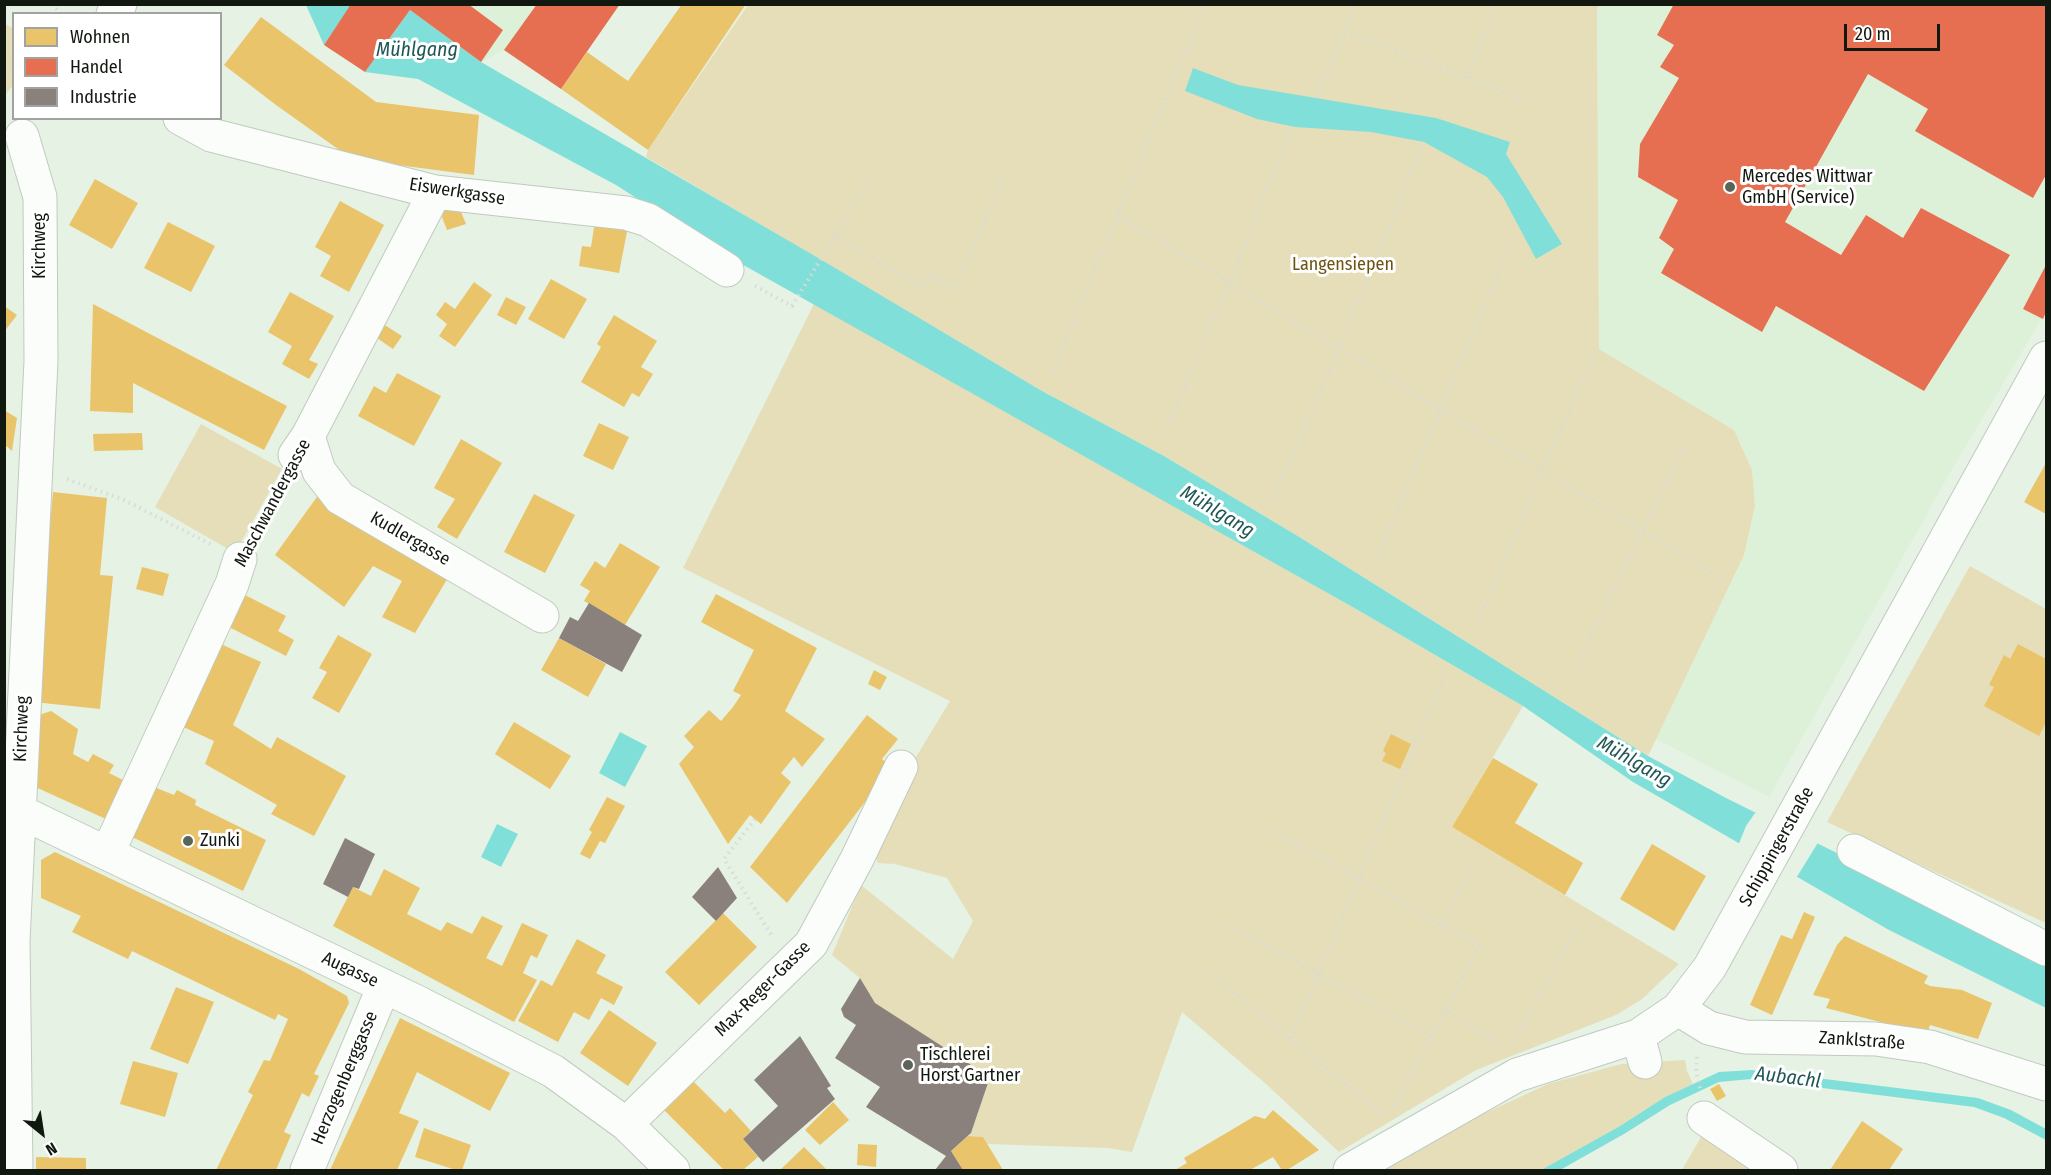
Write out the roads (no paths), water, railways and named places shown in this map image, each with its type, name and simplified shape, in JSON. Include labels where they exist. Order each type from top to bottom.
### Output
[{"type":"street","name":"Eiswerkgasse","points":[[184,120],[211,135],[435,192],[626,213],[648,220],[727,270]]},
{"type":"street","name":"Kirchweg","points":[[16,1170],[12,808],[40,361],[40,197],[21,138]]},
{"type":"street","name":"Maschwandergasse","points":[[301,446],[435,192]]},
{"type":"street","name":"Schippingerstraße","points":[[1350,1170],[1517,1075],[1642,1049],[1678,1009],[1710,967],[1765,870],[1800,824],[2046,358]]},
{"type":"street","name":"Kudlergasse","points":[[301,446],[340,498],[542,616]]},
{"type":"street","name":"Maschwandergasse","points":[[108,852],[232,584],[240,560]]},
{"type":"street","name":"Max-Reger-Gasse","points":[[626,1124],[811,944],[835,903],[901,768]]},
{"type":"street","name":"Augasse","points":[[12,808],[384,986],[553,1071],[626,1124],[673,1170]]},
{"type":"street","points":[[1854,850],[2046,949]]},
{"type":"street","name":"Herzogenberggasse","points":[[307,1170],[384,986]]},
{"type":"street","name":"Zanklstraße","points":[[1678,1009],[1709,1028],[1745,1037],[1876,1039],[1930,1047],[2046,1084]]},
{"type":"street","points":[[1703,1106],[1781,1170]]},
{"type":"water","name":"Mühlgang","points":[[306,5],[351,5],[324,45]]},
{"type":"water","name":"Mühlgang","points":[[410,10],[481,62],[1042,391],[1164,456],[1301,538],[1648,756],[1726,798],[1972,920],[2046,960],[2046,1008],[1889,930],[1633,782],[1523,706],[1356,609],[722,253],[616,185],[418,79],[365,72]]},
{"type":"water","points":[[1193,68],[1238,85],[1436,118],[1510,142],[1506,154],[1562,244],[1536,259],[1503,197],[1487,177],[1424,142],[1371,132],[1295,127],[1257,119],[1185,91]]},
{"type":"water","points":[[620,732],[647,746],[625,787],[599,773]]},
{"type":"water","points":[[497,824],[518,834],[501,867],[481,857]]},
{"type":"water","name":"Aubachl","points":[[1752,1070],[1978,1098],[2011,1110],[2046,1129],[2046,1140],[2004,1118],[1974,1107],[1751,1079],[1719,1082],[1670,1105],[1560,1170],[1541,1170],[1620,1126],[1665,1097],[1719,1072]]},
{"type":"place","name":"Mercedes Wittwar GmbH (Service)","points":[[1730,187]]},
{"type":"place","name":"Zunki","points":[[188,841]]},
{"type":"place","name":"Tischlerei Horst Gartner","points":[[908,1065]]},
{"type":"park label","name":"Langensiepen","points":[[1343,265]]}]
